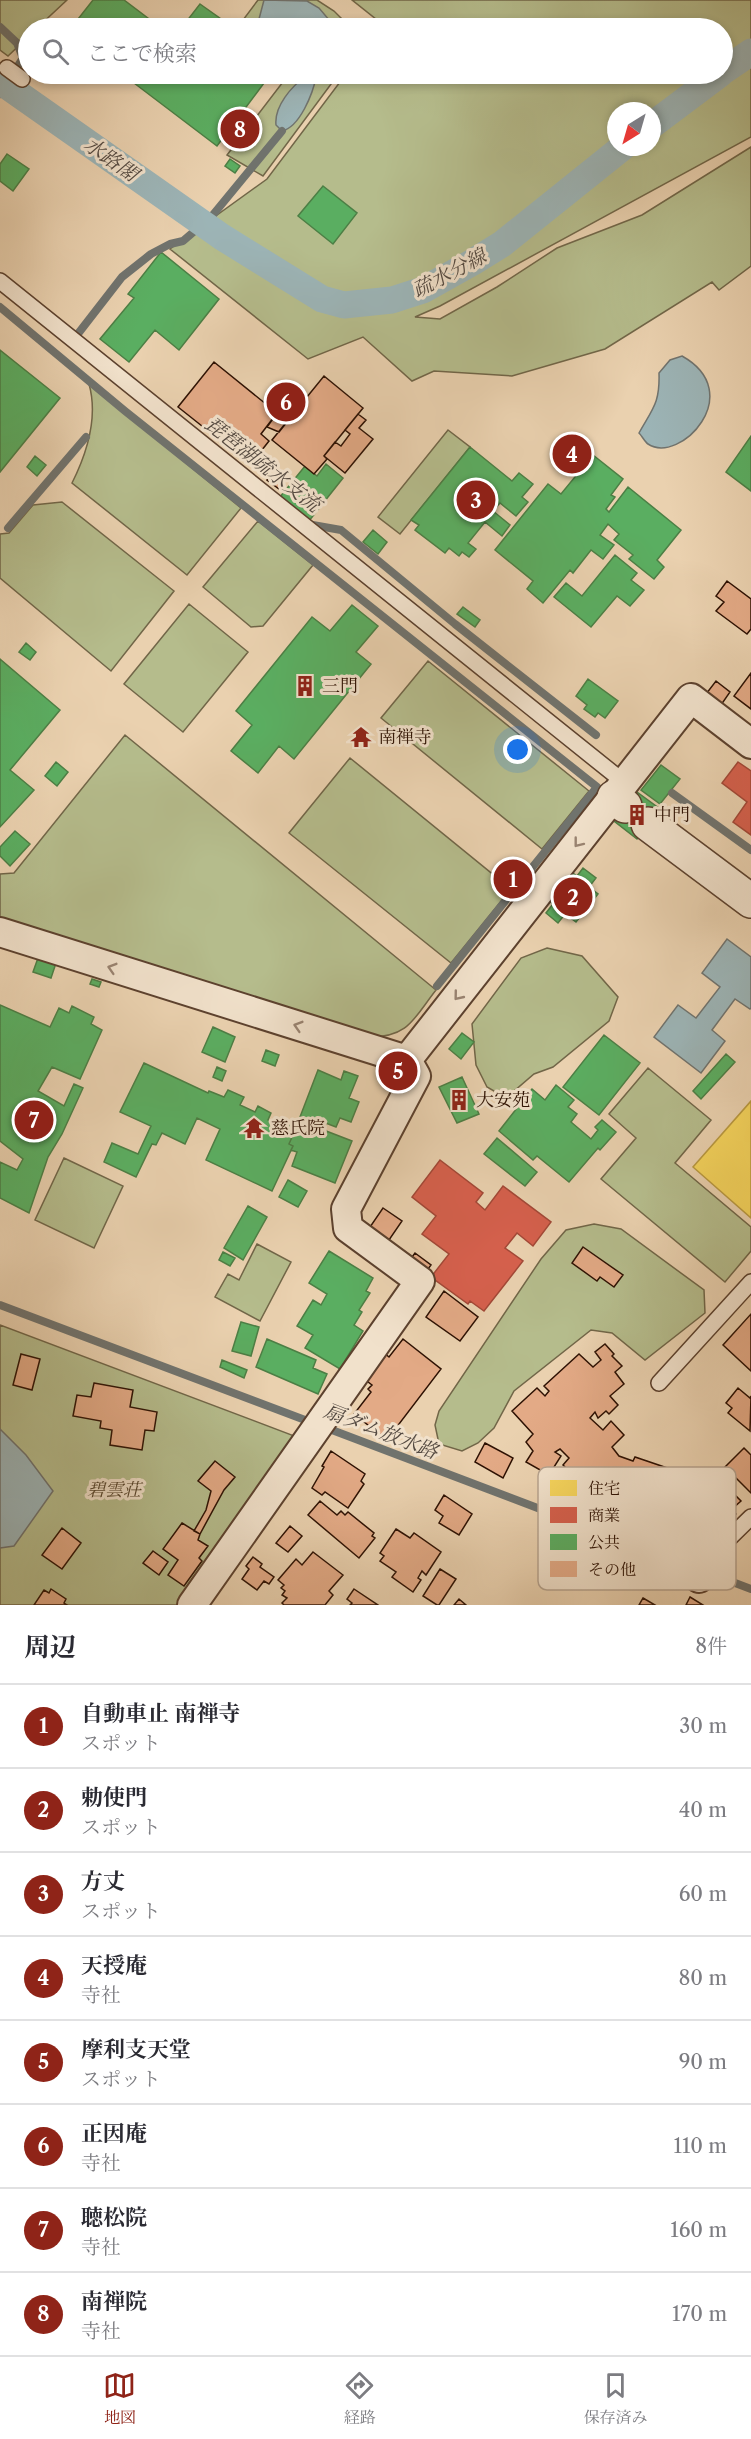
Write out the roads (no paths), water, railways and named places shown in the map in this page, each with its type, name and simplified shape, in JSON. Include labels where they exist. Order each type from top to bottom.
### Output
[{"type":"street","points":[[407,1060],[628,802],[691,698],[751,744]]},
{"type":"street","points":[[628,802],[751,902]]},
{"type":"street","points":[[0,932],[407,1060],[416,1076],[346,1209],[348,1228],[420,1281],[192,1605]]},
{"type":"lane","points":[[7,68],[18,76]]},
{"type":"lane","points":[[0,281],[628,802]]},
{"type":"lane","points":[[659,1383],[751,1282]]},
{"type":"lane","points":[[736,1533],[751,1517]]},
{"type":"water","points":[[264,0],[307,1],[319,8],[328,18],[259,18]]},
{"type":"water","points":[[314,84],[300,116],[289,128],[282,131],[276,125],[276,118],[281,104],[295,85]]},
{"type":"water","points":[[682,356],[701,371],[709,388],[709,406],[702,422],[690,435],[676,444],[661,448],[648,444],[639,433],[657,399],[659,373],[670,360]]},
{"type":"water","points":[[727,939],[751,957],[751,1008],[735,999],[712,1030],[725,1041],[701,1073],[654,1037],[678,1005],[696,1018],[720,987],[702,973]]},
{"type":"water","points":[[0,1429],[26,1455],[53,1491],[14,1546],[0,1548]]},
{"type":"waterway","points":[[0,27],[18,46]]},
{"type":"waterway","name":"疏水分線","points":[[733,64],[751,52]]},
{"type":"waterway","points":[[0,94],[18,66]]},
{"type":"waterway","name":"疏水分線","points":[[0,81],[222,237],[322,299],[344,305],[392,300],[423,290],[502,244],[612,156]]},
{"type":"waterway","name":"疏水分線","points":[[661,118],[707,84]]},
{"type":"waterway","points":[[77,335],[122,277],[151,254],[170,244],[183,241],[212,216],[282,131]]},
{"type":"waterway","points":[[0,307],[125,411],[597,787],[437,986]]},
{"type":"waterway","points":[[8,528],[86,437]]},
{"type":"waterway","name":"琵琶湖疏水支流","points":[[307,524],[341,530],[455,624],[596,735]]},
{"type":"waterway","name":"琵琶湖疏水支流","points":[[672,793],[751,850]]},
{"type":"waterway","name":"扇ダム放水路","points":[[0,1305],[313,1423]]},
{"type":"waterway","name":"扇ダム放水路","points":[[324,1427],[538,1508]]},
{"type":"waterway","name":"扇ダム放水路","points":[[736,1583],[751,1589]]},
{"type":"place","name":"南禅院","points":[[240,129]]},
{"type":"place","name":"正因庵","points":[[286,402]]},
{"type":"place","name":"天授庵","points":[[572,454]]},
{"type":"place","name":"方丈","points":[[476,500]]},
{"type":"place","name":"三門","points":[[305,686]]},
{"type":"place","name":"南禅寺","points":[[361,737]]},
{"type":"place","name":"中門","points":[[637,815]]},
{"type":"place","name":"自動車止 南禅寺","points":[[513,879]]},
{"type":"place","name":"勅使門","points":[[573,897]]},
{"type":"place","name":"摩利支天堂","points":[[398,1071]]},
{"type":"place","name":"大安苑","points":[[459,1100]]},
{"type":"place","name":"聴松院","points":[[34,1120]]},
{"type":"place","name":"慈氏院","points":[[254,1128]]},
{"type":"water label","name":"水路閣","points":[[111,159]]},
{"type":"park label","name":"碧雲荘","points":[[114,1490]]}]
